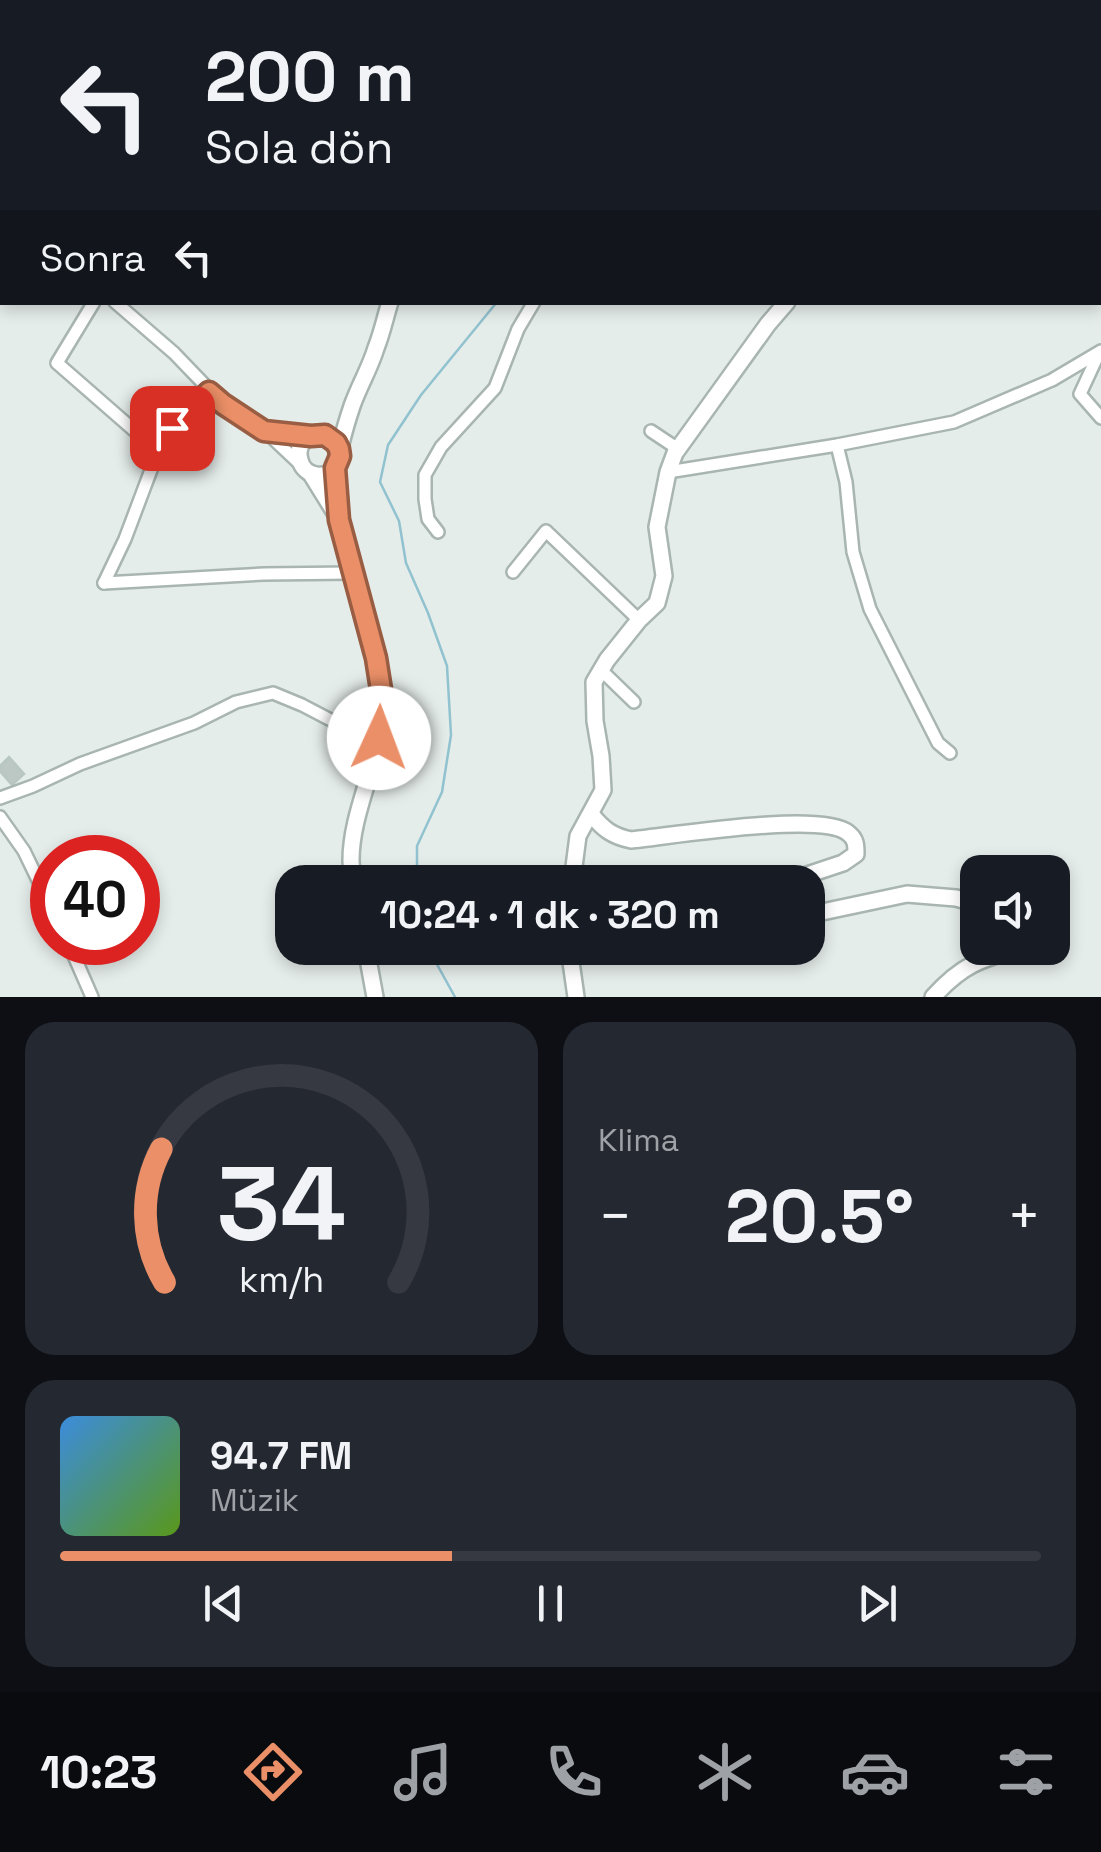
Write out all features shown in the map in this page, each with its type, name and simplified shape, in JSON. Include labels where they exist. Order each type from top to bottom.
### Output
[{"type":"street","points":[[92,305],[57,363],[159,452]]},
{"type":"street","points":[[118,305],[174,353],[209,392],[264,431],[306,469],[324,475],[335,468]]},
{"type":"street","points":[[351,865],[379,738],[382,696],[368,626],[339,520],[335,468],[353,403],[376,350],[389,305]]},
{"type":"street","points":[[438,532],[428,518],[426,475],[442,446],[495,388],[518,328],[532,305]]},
{"type":"street","points":[[574,865],[578,836],[603,790],[594,682],[657,603],[664,576],[657,527],[668,472],[678,449],[784,305]]},
{"type":"street","points":[[668,472],[954,422],[1052,380],[1100,352]]},
{"type":"street","points":[[1100,352],[1080,394],[1101,418]]},
{"type":"street","points":[[209,392],[172,428],[104,583],[264,574],[352,574]]},
{"type":"street","points":[[339,520],[299,458],[301,446],[353,403]]},
{"type":"street","points":[[264,431],[331,438],[339,449]]},
{"type":"street","points":[[651,431],[678,449]]},
{"type":"street","points":[[837,445],[846,482],[852,552],[870,608],[938,743],[950,754]]},
{"type":"street","points":[[513,572],[546,531],[640,620]]},
{"type":"street","points":[[601,670],[634,702]]},
{"type":"street","points":[[0,798],[194,723],[236,702],[272,693],[346,728],[379,738]]},
{"type":"street","points":[[592,814],[603,829],[631,840],[774,824],[820,823],[846,830],[856,841],[856,854],[825,869]]},
{"type":"street","points":[[0,816],[30,863]]},
{"type":"street","points":[[825,911],[906,894],[960,899]]},
{"type":"street","points":[[78,965],[92,997]]},
{"type":"street","points":[[369,965],[375,997]]},
{"type":"street","points":[[571,965],[576,997]]},
{"type":"street","points":[[933,997],[953,975],[970,965]]},
{"type":"building","points":[[9,757],[24,774],[12,785],[0,771]]},
{"type":"waterway","points":[[417,865],[417,846],[442,792],[451,735],[447,666],[406,563],[399,521],[380,482],[388,445],[421,395],[495,305]]},
{"type":"waterway","points":[[437,965],[455,997]]},
{"type":"route","points":[[172,428],[209,392],[264,431],[325,435],[336,443],[340,456],[335,468],[339,520],[376,658],[382,696],[379,738]]}]
